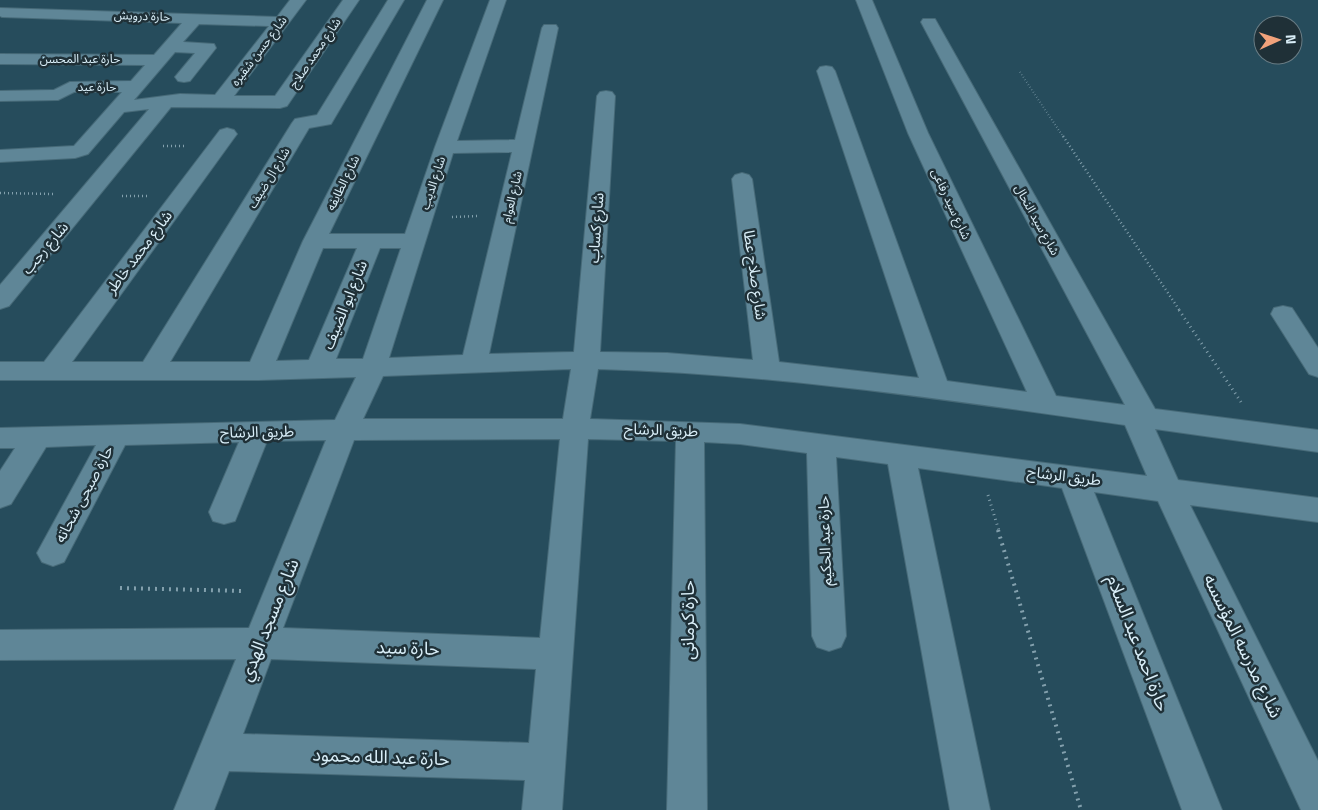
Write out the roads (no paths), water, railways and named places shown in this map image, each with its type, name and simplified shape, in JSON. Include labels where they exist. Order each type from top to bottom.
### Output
[{"type":"street","points":[[1,13],[18,0]]},
{"type":"street","name":"شارع حسن شقيره","points":[[220,101],[298,0]]},
{"type":"street","name":"شارع محمد صلاح","points":[[220,101],[282,102],[351,0]]},
{"type":"street","name":"شارع ال ضيف","points":[[151,371],[302,123],[324,120],[396,0]]},
{"type":"street","name":"شارع الطايفه","points":[[259,371],[314,241],[435,0]]},
{"type":"street","name":"شارع الديب","points":[[373,368],[445,148],[498,0]]},
{"type":"street","name":"شارع سيد رفاعى","points":[[864,0],[918,132],[1046,404]]},
{"type":"street","points":[[147,16],[162,2]]},
{"type":"street","points":[[232,20],[243,7]]},
{"type":"street","name":"حارة درويش","points":[[1,13],[147,16],[281,22]]},
{"type":"street","points":[[4,159],[78,151],[120,107],[196,18]]},
{"type":"street","name":"شارع سيد النحال","points":[[929,22],[1141,418],[1168,490]]},
{"type":"street","name":"شارع العوام","points":[[474,365],[550,28]]},
{"type":"street","name":"حارة عبد المحسن","points":[[0,59],[164,54],[208,48],[184,77]]},
{"type":"street","points":[[826,71],[936,389]]},
{"type":"street","name":"حارة عيد","points":[[0,96],[58,95],[70,87],[137,86]]},
{"type":"street","name":"شارع كساب","points":[[542,810],[575,428],[586,360],[606,96]]},
{"type":"street","points":[[120,107],[165,102],[220,101]]},
{"type":"street","name":"شارع رجب","points":[[0,301],[90,195],[165,102]]},
{"type":"street","name":"شارع محمد خاطر","points":[[51,371],[222,140]]},
{"type":"street","points":[[445,148],[523,146]]},
{"type":"street","name":"شارع صلاح عطا","points":[[742,179],[767,370]]},
{"type":"street","points":[[314,241],[415,241]]},
{"type":"street","name":"شارع ابو الضيف","points":[[319,369],[371,241]]},
{"type":"street","points":[[1283,314],[1318,368]]},
{"type":"street","points":[[4,376],[51,371],[259,371],[586,360],[667,362],[767,370],[936,389],[1318,441]]},
{"type":"street","name":"شارع مسجد الهدي","points":[[194,810],[344,430],[373,368]]},
{"type":"street","name":"طريق الرشاح","points":[[0,438],[344,430],[575,428],[690,431],[740,434],[1073,477],[1316,512]]},
{"type":"street","name":"حارة كرمانى","points":[[687,810],[690,431]]},
{"type":"street","points":[[224,512],[257,432]]},
{"type":"street","name":"حارة صبحى شحاته","points":[[53,552],[116,436]]},
{"type":"street","points":[[0,496],[38,437]]},
{"type":"street","name":"حارة عبد الحكيم","points":[[821,445],[828,636]]},
{"type":"street","points":[[901,455],[970,810]]},
{"type":"street","name":"حارة احمد عبد السلام","points":[[1073,477],[1202,810]]},
{"type":"street","name":"شارع مدرسه المؤسسه","points":[[1168,490],[1318,803]]},
{"type":"street","name":"حارة سيد","points":[[0,645],[260,643],[556,654]]},
{"type":"street","name":"حارة عبد الله محمود","points":[[216,752],[546,762]]}]
